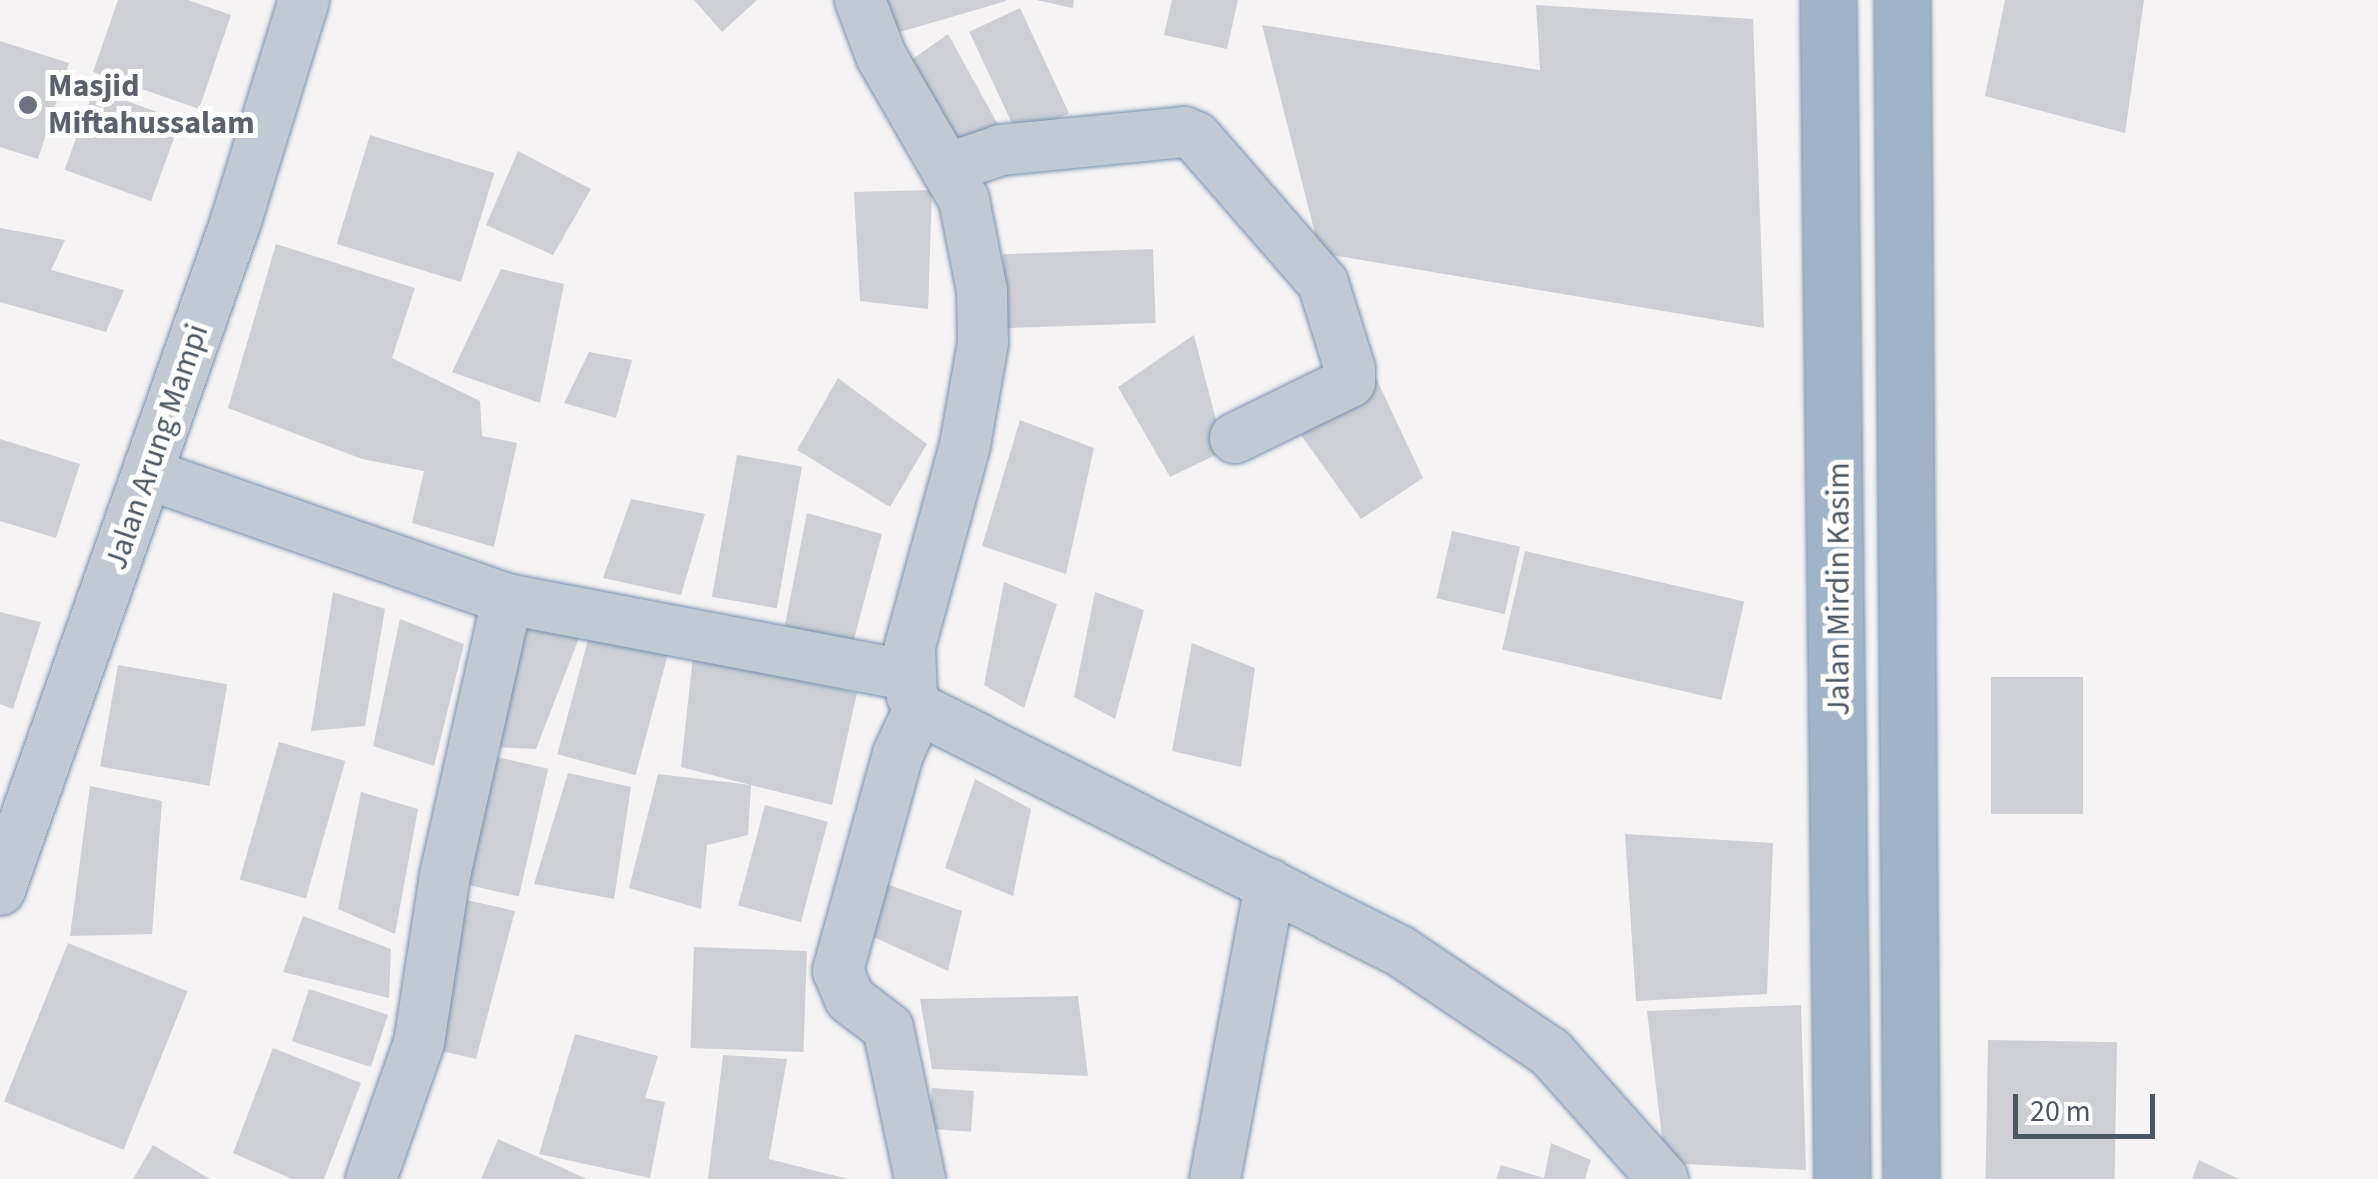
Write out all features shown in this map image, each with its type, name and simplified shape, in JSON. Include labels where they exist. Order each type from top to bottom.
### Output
[{"type":"highway","name":"Jalan Mirdin Kasim","points":[[1828,0],[1838,376],[1842,1179]]},
{"type":"highway","name":"Jalan Mirdin Kasim","points":[[1902,0],[1901,378],[1911,1179]]},
{"type":"highway","points":[[1838,376],[1901,378]]},
{"type":"street","name":"Jalan Arung Mampi","points":[[0,890],[148,474],[304,0]]},
{"type":"street","points":[[860,0],[881,56],[946,169],[977,242],[982,344],[964,444],[917,609],[914,692],[838,971],[850,999],[888,1028],[920,1179]]},
{"type":"street","points":[[946,169],[1001,150],[1184,132],[1196,137],[1323,283],[1322,292],[1350,369],[1350,382],[1236,438]]},
{"type":"street","points":[[148,474],[507,599],[914,692],[1400,952],[1550,1052],[1663,1179]]},
{"type":"street","points":[[371,1179],[420,1043],[446,875],[507,599]]},
{"type":"street","points":[[1215,1179],[1270,884]]},
{"type":"building","points":[[118,0],[188,0],[231,15],[199,109],[93,72]]},
{"type":"building","points":[[694,0],[757,0],[722,32]]},
{"type":"building","points":[[880,0],[1006,0],[1006,1],[890,35]]},
{"type":"building","points":[[1036,0],[1074,0],[1073,8]]},
{"type":"building","points":[[1172,0],[1238,0],[1227,49],[1164,35]]},
{"type":"building","points":[[2005,0],[2144,0],[2125,133],[1985,96]]},
{"type":"building","points":[[1536,5],[1753,19],[1764,328],[1320,253],[1262,25],[1540,70]]},
{"type":"building","points":[[1020,8],[1069,113],[1018,137],[969,32]]},
{"type":"building","points":[[948,34],[1001,130],[950,152],[900,68]]},
{"type":"building","name":"Masjid Miftahussalam","points":[[0,41],[69,63],[38,159],[0,147]]},
{"type":"building","points":[[94,89],[180,120],[151,201],[65,170]]},
{"type":"building","points":[[370,135],[494,173],[461,282],[337,244]]},
{"type":"building","points":[[518,151],[591,189],[553,255],[486,225]]},
{"type":"building","points":[[932,190],[928,309],[860,301],[854,192]]},
{"type":"building","points":[[0,228],[65,240],[51,270],[124,290],[106,332],[0,302]]},
{"type":"building","points":[[276,244],[415,288],[392,358],[480,401],[482,436],[517,443],[494,547],[412,523],[424,471],[362,459],[228,408]]},
{"type":"building","points":[[1153,249],[1156,323],[1006,328],[1003,254]]},
{"type":"building","points":[[501,269],[564,284],[540,403],[452,372]]},
{"type":"building","points":[[1194,335],[1224,451],[1170,477],[1118,387]]},
{"type":"building","points":[[589,352],[632,360],[616,418],[564,403]]},
{"type":"building","points":[[838,378],[927,444],[890,507],[797,450]]},
{"type":"building","points":[[1376,378],[1423,478],[1361,519],[1301,435]]},
{"type":"building","points":[[1020,420],[1094,448],[1066,574],[982,546]]},
{"type":"building","points":[[0,439],[80,464],[56,538],[0,521]]},
{"type":"building","points":[[737,455],[802,466],[777,608],[712,597]]},
{"type":"building","points":[[631,499],[705,514],[681,595],[603,578]]},
{"type":"building","points":[[807,513],[882,534],[853,643],[783,635]]},
{"type":"building","points":[[1452,531],[1520,547],[1505,614],[1436,598]]},
{"type":"building","points":[[1525,551],[1744,602],[1722,700],[1502,649]]},
{"type":"building","points":[[1004,582],[1057,604],[1024,708],[984,685]]},
{"type":"building","points":[[333,592],[385,609],[365,726],[311,731]]},
{"type":"building","points":[[1095,592],[1144,610],[1115,719],[1074,697]]},
{"type":"building","points":[[0,612],[41,622],[13,709],[0,704]]},
{"type":"building","points":[[400,619],[464,644],[434,766],[373,746]]},
{"type":"building","points":[[593,621],[671,642],[636,775],[557,754]]},
{"type":"building","points":[[519,627],[579,638],[536,749],[492,747]]},
{"type":"building","points":[[1192,643],[1255,668],[1241,767],[1172,751]]},
{"type":"building","points":[[693,656],[857,693],[832,805],[681,767]]},
{"type":"building","points":[[118,665],[227,684],[209,786],[100,766]]},
{"type":"building","points":[[1991,677],[2083,677],[2083,814],[1991,814]]},
{"type":"building","points":[[279,742],[345,761],[306,898],[240,879]]},
{"type":"building","points":[[484,754],[548,769],[519,896],[455,882]]},
{"type":"building","points":[[568,773],[631,787],[614,899],[534,884]]},
{"type":"building","points":[[658,774],[751,785],[748,835],[707,845],[701,909],[629,888]]},
{"type":"building","points":[[975,779],[1031,809],[1013,896],[945,868]]},
{"type":"building","points":[[90,786],[162,801],[152,934],[70,936]]},
{"type":"building","points":[[361,792],[418,809],[395,934],[338,909]]},
{"type":"building","points":[[765,805],[828,822],[801,922],[738,905]]},
{"type":"building","points":[[1625,834],[1773,843],[1767,994],[1636,1001]]},
{"type":"building","points":[[875,880],[962,911],[948,971],[858,930]]},
{"type":"building","points":[[453,897],[515,911],[476,1059],[433,1049]]},
{"type":"building","points":[[303,916],[391,949],[389,998],[283,972]]},
{"type":"building","points":[[68,943],[188,991],[124,1150],[4,1102]]},
{"type":"building","points":[[694,947],[807,951],[803,1052],[690,1048]]},
{"type":"building","points":[[309,989],[388,1015],[371,1067],[292,1041]]},
{"type":"building","points":[[1078,996],[1088,1076],[932,1069],[920,999]]},
{"type":"building","points":[[1801,1005],[1806,1170],[1665,1163],[1647,1011]]},
{"type":"building","points":[[575,1034],[658,1056],[645,1098],[665,1102],[650,1178],[539,1154]]},
{"type":"building","points":[[1988,1040],[2117,1042],[2115,1179],[1986,1179]]},
{"type":"building","points":[[273,1048],[361,1083],[324,1179],[292,1179],[233,1153]]},
{"type":"building","points":[[723,1055],[787,1059],[769,1159],[848,1179],[708,1179]]},
{"type":"building","points":[[932,1088],[974,1091],[971,1132],[929,1129]]},
{"type":"building","points":[[498,1139],[587,1179],[481,1179]]},
{"type":"building","points":[[1551,1143],[1591,1160],[1585,1179],[1496,1179],[1501,1165],[1544,1178]]},
{"type":"building","points":[[153,1145],[210,1179],[133,1179]]},
{"type":"building","points":[[2199,1160],[2239,1179],[2192,1179]]},
{"type":"place","name":"Masjid Miftahussalam","points":[[28,105]]}]
